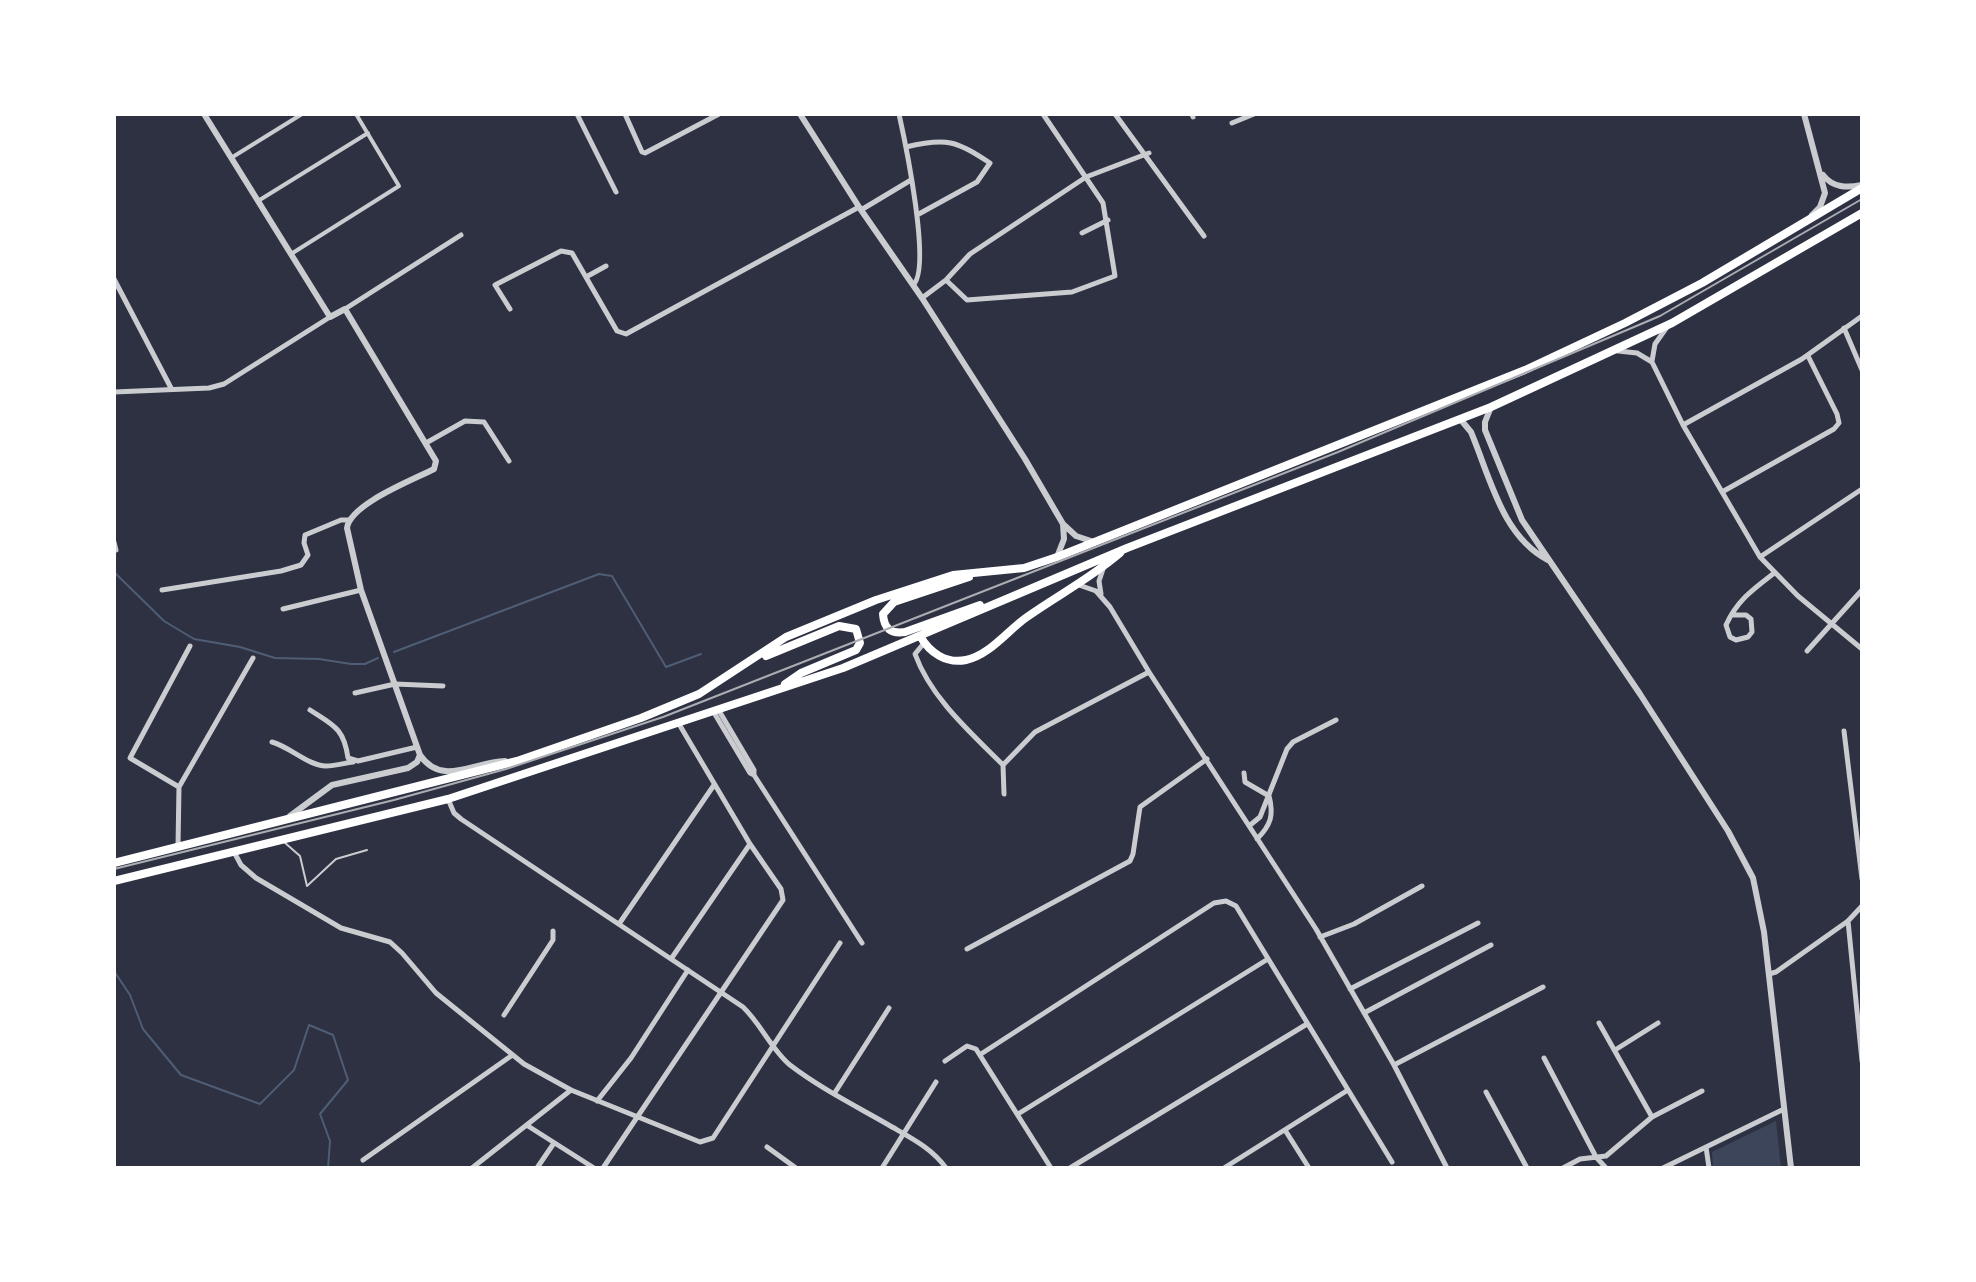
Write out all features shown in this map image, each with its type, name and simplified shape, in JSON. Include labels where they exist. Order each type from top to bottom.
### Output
[{"type":"main road","points":[[114,863],[517,761],[641,718],[699,694],[786,637],[876,600],[953,575],[1024,568],[1095,543],[1525,370],[1702,283],[1862,186]]},
{"type":"main road","points":[[114,881],[448,799],[922,640],[1016,594],[1127,548],[1491,407],[1672,323],[1862,213]]},
{"type":"main road","points":[[922,640],[935,654],[945,658],[959,661],[973,658],[1024,618],[1077,586],[1127,548]]},
{"type":"main road","points":[[985,571],[894,602],[883,614],[883,623],[888,630],[905,632],[956,612],[1016,594]]},
{"type":"main road","points":[[746,665],[839,626],[856,629],[860,643],[856,650],[801,673],[778,689]]},
{"type":"street","points":[[204,114],[330,317]]},
{"type":"street","points":[[231,158],[302,114]]},
{"type":"street","points":[[291,254],[399,186],[356,114]]},
{"type":"street","points":[[577,114],[616,192]]},
{"type":"street","points":[[625,114],[645,153],[719,114]]},
{"type":"street","points":[[800,114],[922,298],[1063,524],[1076,536],[1095,543]]},
{"type":"street","points":[[899,114],[917,215],[920,275],[913,285]]},
{"type":"street","points":[[946,280],[967,300],[981,301],[1072,292],[1115,276],[1103,203],[1043,114]]},
{"type":"street","points":[[1115,114],[1204,236]]},
{"type":"street","points":[[1232,123],[1254,114]]},
{"type":"street","points":[[1800,224],[1820,207],[1825,193],[1804,114]]},
{"type":"street","points":[[258,201],[368,133]]},
{"type":"street","points":[[906,147],[936,140],[964,147],[990,163],[977,182],[917,215]]},
{"type":"street","points":[[922,298],[946,280],[970,254],[1086,177],[1146,154]]},
{"type":"street","points":[[1821,172],[1826,180],[1840,186],[1862,186]]},
{"type":"street","points":[[510,309],[495,285],[561,251],[572,253],[617,331],[626,334],[911,180]]},
{"type":"street","points":[[1082,233],[1108,220]]},
{"type":"street","points":[[114,392],[209,388],[224,384],[461,235]]},
{"type":"street","points":[[586,277],[606,266]]},
{"type":"street","points":[[114,279],[171,388]]},
{"type":"street","points":[[162,590],[301,565],[308,555],[305,535],[348,520],[364,505],[434,469],[436,461],[426,443],[345,309]]},
{"type":"street","points":[[1683,425],[1808,356],[1862,316]]},
{"type":"street","points":[[1652,362],[1659,336],[1672,323]]},
{"type":"street","points":[[1844,328],[1862,370]]},
{"type":"street","points":[[1609,353],[1637,353],[1652,362],[1683,425],[1760,557],[1773,574],[1862,649]]},
{"type":"street","points":[[1722,492],[1834,429],[1839,423],[1808,356]]},
{"type":"street","points":[[1491,407],[1485,430],[1517,510],[1640,694],[1753,878],[1760,903],[1791,1168]]},
{"type":"street","points":[[1461,420],[1471,432],[1517,535],[1551,562]]},
{"type":"street","points":[[426,443],[465,421],[484,422],[509,461]]},
{"type":"street","points":[[1488,472],[1499,467]]},
{"type":"street","points":[[1760,557],[1862,489]]},
{"type":"street","points":[[348,520],[349,544],[361,590],[420,755],[431,769],[444,772],[496,761],[517,761]]},
{"type":"street","points":[[1057,557],[1064,539],[1063,524]]},
{"type":"street","points":[[114,542],[116,550]]},
{"type":"street","points":[[1104,567],[1099,581],[1102,595],[1320,937],[1394,1065],[1447,1168]]},
{"type":"street","points":[[1733,615],[1746,615],[1753,625],[1748,637],[1743,640],[1736,640],[1727,631],[1728,619],[1737,603],[1773,574]]},
{"type":"street","points":[[1077,586],[1089,587],[1102,595]]},
{"type":"street","points":[[283,609],[361,590]]},
{"type":"street","points":[[1807,651],[1862,590]]},
{"type":"street","points":[[922,640],[915,654],[920,668],[954,716],[1003,765],[1004,794]]},
{"type":"street","points":[[179,787],[130,758],[190,646]]},
{"type":"street","points":[[178,847],[179,787],[253,658]]},
{"type":"street","points":[[1003,765],[1035,732],[1149,672]]},
{"type":"street","points":[[355,693],[395,684],[443,686]]},
{"type":"street","points":[[310,710],[339,728],[348,758],[358,761]]},
{"type":"street","points":[[716,710],[750,773],[862,943]]},
{"type":"street","points":[[1249,826],[1260,817],[1287,749],[1293,742],[1336,720]]},
{"type":"street","points":[[603,1168],[783,900],[781,889],[750,844],[679,724]]},
{"type":"street","points":[[1844,731],[1862,879]]},
{"type":"street","points":[[272,742],[286,746],[312,763],[326,766],[417,747]]},
{"type":"street","points":[[283,821],[332,785],[408,768],[417,762],[420,755]]},
{"type":"street","points":[[967,949],[1130,861],[1140,807],[1207,759]]},
{"type":"street","points":[[1244,773],[1245,782],[1269,796]]},
{"type":"street","points":[[619,924],[714,785]]},
{"type":"street","points":[[1257,839],[1272,817],[1269,796]]},
{"type":"street","points":[[448,799],[454,813],[461,819],[723,992],[754,1017],[792,1066],[936,1154],[946,1168]]},
{"type":"street","points":[[671,959],[750,844]]},
{"type":"street","points":[[234,852],[241,865],[256,878],[330,922],[390,942],[436,993],[511,1056],[571,1090],[696,1141],[705,1142],[713,1138],[840,943]]},
{"type":"street","points":[[1320,937],[1354,924],[1422,886]]},
{"type":"street","points":[[981,1054],[1214,903],[1226,901],[1236,906],[1392,1162]]},
{"type":"street","points":[[1768,974],[1776,972],[1848,921],[1862,906]]},
{"type":"street","points":[[1848,921],[1862,1061]]},
{"type":"street","points":[[1350,989],[1478,923]]},
{"type":"street","points":[[504,1015],[553,940],[553,931]]},
{"type":"street","points":[[1364,1013],[1491,945]]},
{"type":"street","points":[[1018,1114],[1268,959]]},
{"type":"street","points":[[597,1101],[631,1058],[688,970]]},
{"type":"street","points":[[1394,1065],[1543,987]]},
{"type":"street","points":[[834,1094],[889,1008]]},
{"type":"street","points":[[1599,1023],[1652,1117]]},
{"type":"street","points":[[1615,1050],[1658,1023]]},
{"type":"street","points":[[1070,1168],[1307,1024]]},
{"type":"street","points":[[945,1061],[967,1046],[973,1046],[981,1054],[1051,1168]]},
{"type":"street","points":[[363,1160],[511,1056]]},
{"type":"street","points":[[1544,1058],[1596,1157],[1606,1168]]},
{"type":"street","points":[[882,1168],[936,1082]]},
{"type":"street","points":[[472,1168],[571,1090]]},
{"type":"street","points":[[1224,1168],[1348,1090]]},
{"type":"street","points":[[1563,1168],[1580,1159],[1606,1156],[1652,1117],[1702,1091]]},
{"type":"street","points":[[1486,1092],[1527,1168]]},
{"type":"street","points":[[1663,1168],[1784,1109]]},
{"type":"street","points":[[528,1126],[594,1168]]},
{"type":"street","points":[[1285,1130],[1309,1168]]},
{"type":"street","points":[[537,1168],[554,1143]]},
{"type":"street","points":[[767,1147],[796,1168]]},
{"type":"street","points":[[1706,1147],[1709,1168]]},
{"type":"lane","points":[[282,841],[300,856],[307,886],[336,859],[367,850]]},
{"type":"shaded area","points":[[1776,1121],[1781,1168],[1713,1168],[1712,1152]]},
{"type":"waterway","points":[[114,572],[164,621],[194,639],[240,647],[275,658],[319,659],[351,664],[365,664],[378,658]]},
{"type":"waterway","points":[[394,652],[599,574],[612,576],[666,667],[701,654]]},
{"type":"waterway","points":[[114,971],[130,995],[143,1029],[181,1075],[260,1104],[294,1070],[309,1025],[333,1035],[348,1080],[320,1114],[330,1141],[328,1168]]},
{"type":"railway","points":[[114,869],[506,769],[663,717],[1338,452],[1660,316],[1862,199]]}]
